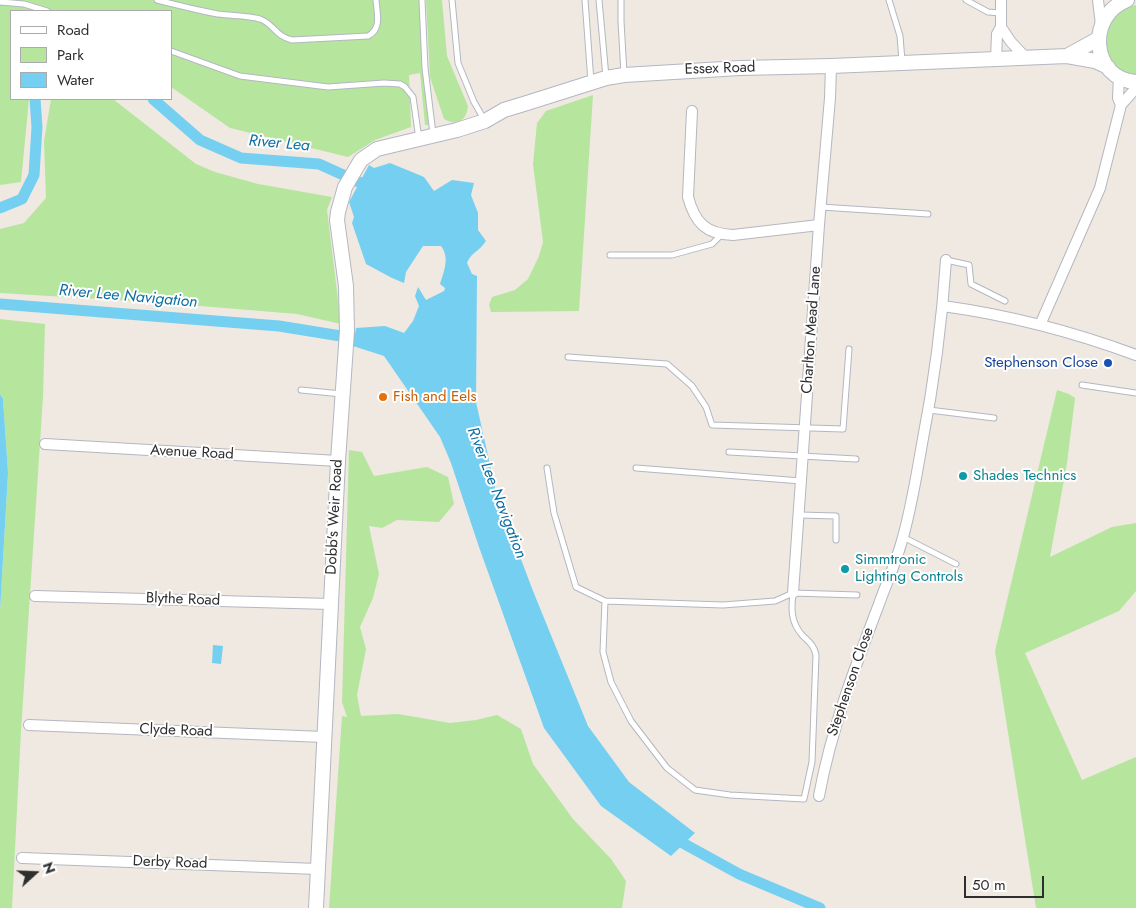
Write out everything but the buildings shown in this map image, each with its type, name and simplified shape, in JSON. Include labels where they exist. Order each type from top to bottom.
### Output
[{"type":"street","points":[[996,59],[997,34],[1001,27],[1001,0]]},
{"type":"street","points":[[1098,0],[1101,25]]},
{"type":"street","points":[[1120,1],[1104,17],[1098,39],[1100,52],[1114,72],[1121,105]]},
{"type":"street","points":[[1001,27],[1010,42],[1026,58]]},
{"type":"street","name":"Essex Road","points":[[1067,56],[1098,39]]},
{"type":"street","name":"Essex Road","points":[[384,146],[434,136],[485,121],[504,110],[592,82],[624,75],[740,68],[902,64],[1067,56],[1095,61],[1131,82],[1136,82]]},
{"type":"street","name":"Charlton Mead Lane","points":[[793,593],[831,66]]},
{"type":"street","points":[[1040,325],[1100,188],[1121,105],[1136,88]]},
{"type":"street","points":[[692,111],[688,197],[691,210],[699,222],[709,230],[733,235],[819,225]]},
{"type":"street","name":"Dobb's Weir Road","points":[[316,908],[330,604],[348,327],[346,286],[337,220],[340,200],[345,187],[361,160],[372,151],[384,146]]},
{"type":"street","name":"Stephenson Close","points":[[819,796],[825,762],[835,725],[894,568],[913,495],[929,410],[943,306],[946,260]]},
{"type":"street","points":[[943,306],[967,309],[1040,325],[1100,342],[1136,355]]},
{"type":"street","name":"Avenue Road","points":[[45,444],[338,461]]},
{"type":"street","name":"Blythe Road","points":[[35,596],[330,604]]},
{"type":"street","name":"Clyde Road","points":[[29,725],[324,737]]},
{"type":"street","name":"Derby Road","points":[[22,858],[318,868]]},
{"type":"lane","points":[[157,0],[218,14],[258,19],[267,22],[278,34],[292,40],[368,36],[373,34],[377,28],[378,20],[376,0]]},
{"type":"lane","points":[[422,0],[424,68],[434,136]]},
{"type":"lane","points":[[452,0],[458,63],[474,102],[485,121]]},
{"type":"lane","points":[[584,0],[592,82]]},
{"type":"lane","points":[[600,0],[606,78]]},
{"type":"lane","points":[[621,0],[624,75]]},
{"type":"lane","points":[[889,0],[900,36],[902,64]]},
{"type":"lane","points":[[966,0],[988,12],[1002,13]]},
{"type":"lane","points":[[0,2],[24,2],[44,10]]},
{"type":"lane","points":[[172,51],[240,76],[328,87],[384,83],[400,84],[405,87],[413,98],[419,139]]},
{"type":"lane","points":[[821,207],[928,214]]},
{"type":"lane","points":[[610,255],[672,255],[712,244],[721,234]]},
{"type":"lane","points":[[946,260],[969,265],[971,284],[1005,301]]},
{"type":"lane","points":[[568,357],[667,364],[692,386],[706,407],[712,425],[843,429],[849,349]]},
{"type":"lane","points":[[1082,385],[1136,393]]},
{"type":"lane","points":[[301,390],[343,394]]},
{"type":"lane","points":[[929,410],[994,418]]},
{"type":"lane","points":[[729,452],[856,459]]},
{"type":"lane","points":[[547,468],[554,512],[576,587],[605,600],[723,605],[775,601],[793,593],[857,595]]},
{"type":"lane","points":[[636,468],[802,481]]},
{"type":"lane","points":[[800,515],[836,516],[836,540]]},
{"type":"lane","points":[[903,537],[956,564]]},
{"type":"lane","points":[[605,600],[603,652],[611,682],[631,720],[667,768],[695,790],[730,796],[804,799],[812,762],[816,655],[814,646],[802,635],[795,624],[791,613],[793,593]]},
{"type":"green space","points":[[0,0],[421,0],[429,125],[425,125],[420,73],[409,75],[411,127],[375,140],[348,157],[230,128],[172,88],[172,10],[10,10],[10,100],[29,100],[21,182],[0,185]]},
{"type":"green space","points":[[426,0],[442,0],[447,56],[468,106],[466,115],[461,121],[453,122],[444,119],[430,77]]},
{"type":"green space","points":[[1136,5],[1136,75],[1122,70],[1113,62],[1107,51],[1105,40],[1107,29],[1113,18],[1123,10]]},
{"type":"green space","points":[[593,95],[579,311],[491,312],[489,305],[492,297],[515,290],[528,279],[539,256],[543,242],[533,164],[537,123],[546,111]]},
{"type":"green space","points":[[51,100],[114,100],[196,164],[215,172],[258,184],[332,197],[327,210],[341,324],[297,314],[164,303],[0,293],[0,229],[24,223],[46,198],[44,141]]},
{"type":"green space","points":[[0,319],[45,324],[43,397],[21,731],[12,908],[0,908],[0,611],[8,473],[3,399],[0,394]]},
{"type":"green space","points":[[1057,390],[1075,398],[1067,463],[1050,557],[1112,527],[1136,523],[1136,591],[1119,611],[1025,653],[1082,780],[1136,757],[1136,908],[1036,908],[995,651]]},
{"type":"green space","points":[[349,450],[362,452],[374,476],[427,467],[448,477],[454,504],[439,522],[397,520],[382,528],[369,526],[379,574],[373,598],[360,627],[366,649],[357,695],[361,716],[398,714],[450,723],[497,715],[521,729],[533,764],[573,819],[611,859],[626,881],[622,908],[329,908],[342,716],[347,717],[342,702]]},
{"type":"water","points":[[390,163],[424,177],[434,191],[452,180],[474,183],[471,195],[478,213],[478,230],[486,241],[471,256],[467,263],[472,274],[477,276],[476,402],[497,496],[588,726],[629,782],[695,833],[671,856],[601,806],[544,728],[451,463],[440,437],[384,356],[353,346],[356,328],[385,326],[404,333],[413,321],[419,306],[415,296],[418,287],[426,300],[444,291],[445,288],[440,284],[446,260],[441,246],[423,246],[406,272],[404,283],[366,264],[352,223],[354,217],[349,202],[369,165],[374,168]]},
{"type":"water","points":[[0,394],[3,399],[8,473],[0,611]]},
{"type":"water","points":[[213,645],[223,646],[221,664],[212,663]]},
{"type":"waterway","name":"River Lea","points":[[0,208],[22,199],[34,175],[37,127],[35,100]]},
{"type":"waterway","name":"River Lea","points":[[154,100],[200,140],[241,158],[319,164],[372,188]]},
{"type":"waterway","name":"River Lee Navigation","points":[[0,304],[279,326],[353,338]]},
{"type":"waterway","name":"River Lee Navigation","points":[[670,836],[739,874],[820,908]]},
{"type":"place","name":"Stephenson Close","points":[[1108,363]]},
{"type":"place","name":"Fish and Eels","points":[[383,397]]},
{"type":"place","name":"Shades Technics","points":[[963,476]]},
{"type":"place","name":"Simmtronic Lighting Controls","points":[[845,569]]}]
